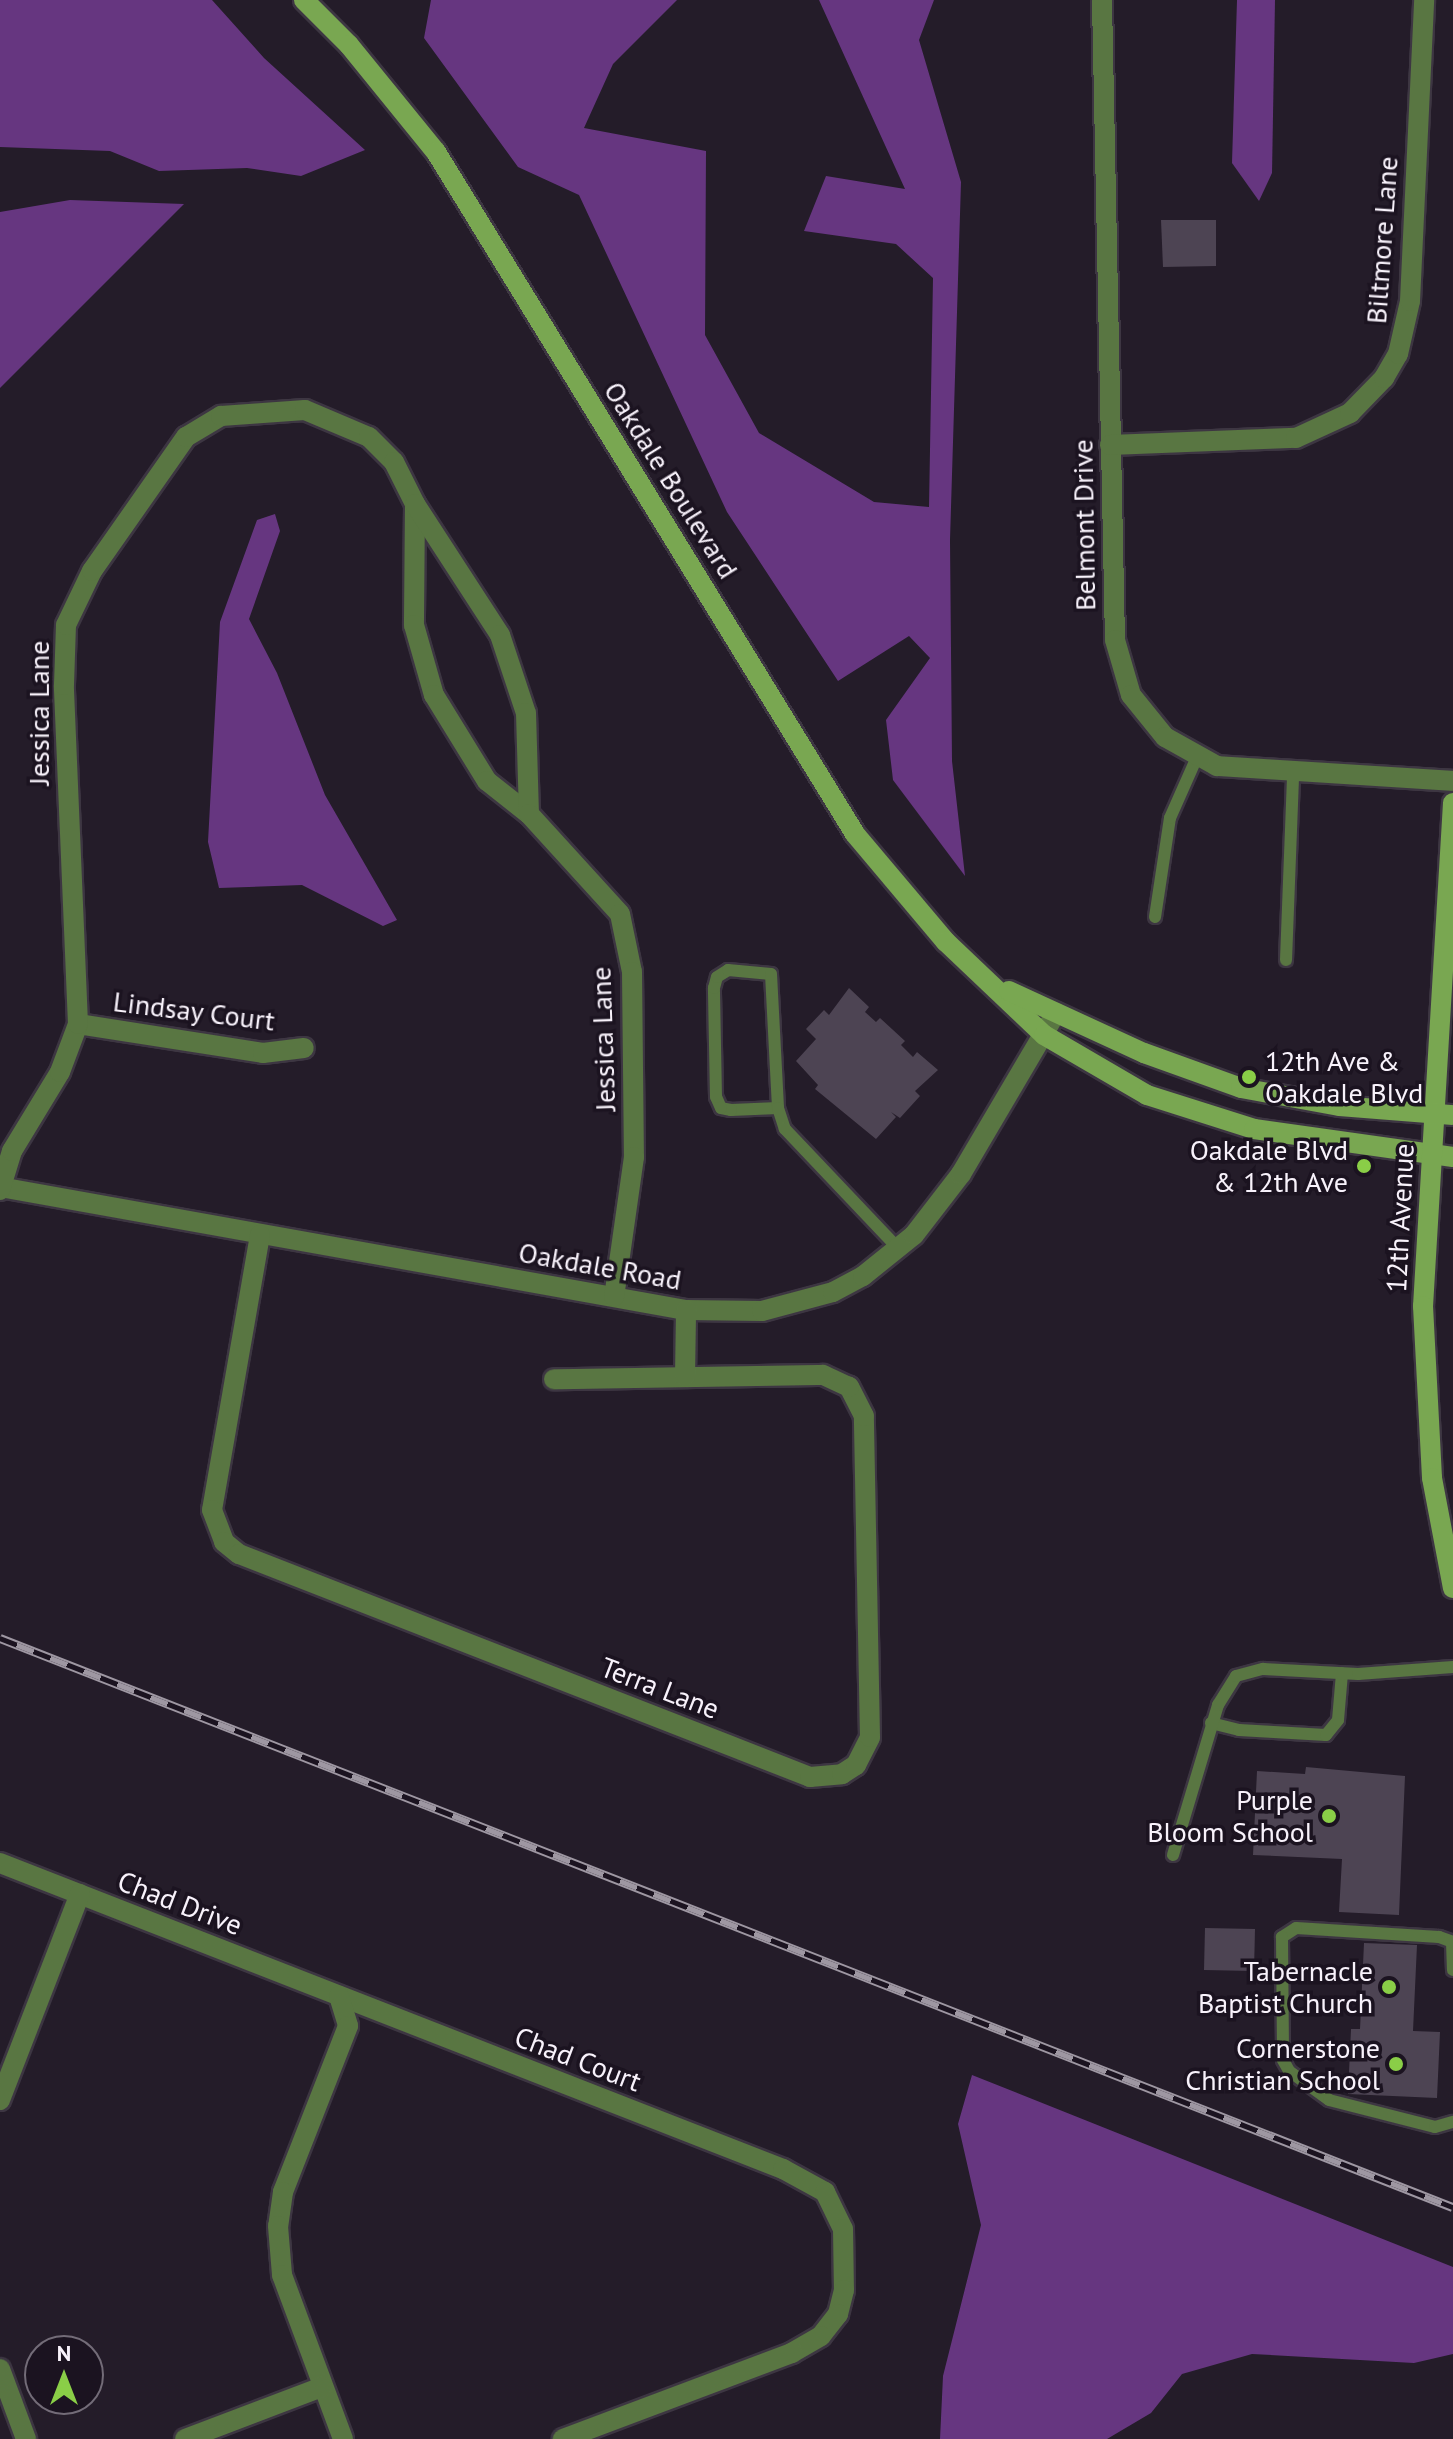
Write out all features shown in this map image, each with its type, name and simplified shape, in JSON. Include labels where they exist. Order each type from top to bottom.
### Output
[{"type":"main road","name":"Oakdale Boulevard","points":[[304,0],[356,53],[436,152],[855,834],[917,913],[1044,1035],[1094,1068],[1194,1113],[1326,1143],[1453,1157]]},
{"type":"main road","name":"12th Avenue","points":[[1453,803],[1443,1114],[1431,1154],[1423,1371],[1432,1478],[1453,1588]]},
{"type":"main road","name":"Oakdale Boulevard","points":[[995,985],[1241,1088],[1285,1099],[1443,1114]]},
{"type":"street","name":"Belmont Drive","points":[[1102,0],[1115,640],[1120,668],[1145,717],[1165,737],[1197,757],[1242,772],[1453,781]]},
{"type":"street","name":"Biltmore Lane","points":[[1110,445],[1296,438],[1350,413],[1384,378],[1402,340],[1410,301],[1424,0]]},
{"type":"street","name":"Jessica Lane","points":[[0,1188],[12,1151],[60,1072],[78,1024],[64,685],[66,625],[92,571],[186,437],[221,416],[305,410],[329,416],[369,437],[394,462],[415,504],[500,635],[526,713],[529,814]]},
{"type":"street","name":"Jessica Lane","points":[[415,504],[414,625],[434,695],[487,781],[529,814],[620,914],[632,972],[634,1157],[614,1297]]},
{"type":"street","name":"Oakdale Road","points":[[0,1188],[686,1310],[762,1311],[802,1303],[863,1276],[899,1249],[961,1174],[1056,1013]]},
{"type":"street","name":"Lindsay Court","points":[[78,1024],[263,1053],[304,1048]]},
{"type":"street","name":"Terra Lane","points":[[260,1235],[212,1510],[224,1542],[239,1554],[810,1777],[842,1774],[856,1765],[870,1737],[864,1416],[859,1401],[849,1387],[823,1375],[554,1379]]},
{"type":"street","points":[[685,1377],[686,1310]]},
{"type":"street","name":"Chad Drive","points":[[0,1863],[339,1996]]},
{"type":"street","points":[[0,2100],[80,1894]]},
{"type":"street","points":[[339,1996],[348,2026],[283,2192],[278,2226],[282,2275],[343,2439]]},
{"type":"street","name":"Chad Court","points":[[339,1996],[813,2181],[834,2204],[843,2229],[844,2290],[838,2314],[821,2336],[792,2353],[563,2439]]},
{"type":"street","points":[[0,2369],[26,2439]]},
{"type":"street","points":[[185,2439],[322,2387]]},
{"type":"lane","points":[[1155,917],[1170,818],[1197,757]]},
{"type":"lane","points":[[1286,960],[1293,774]]},
{"type":"lane","points":[[778,1108],[731,1110],[721,1108],[716,1097],[714,988],[717,977],[728,970],[771,974],[778,1108],[785,1129],[899,1249]]},
{"type":"lane","points":[[1173,1855],[1211,1723],[1224,1689],[1247,1671],[1342,1673],[1453,1667]]},
{"type":"lane","points":[[1211,1723],[1296,1735],[1333,1731],[1342,1673]]},
{"type":"lane","points":[[1453,1970],[1452,1942],[1439,1937],[1290,1929],[1282,1937],[1283,2060],[1300,2082],[1329,2100],[1435,2127],[1453,2122]]},
{"type":"shaded area","points":[[0,0],[212,0],[264,58],[365,150],[301,176],[247,168],[159,171],[110,151],[0,147]]},
{"type":"shaded area","points":[[431,0],[677,0],[613,64],[584,128],[706,151],[705,335],[759,433],[874,502],[929,507],[933,278],[896,244],[804,231],[826,176],[905,189],[819,0],[934,0],[919,40],[961,182],[950,540],[952,761],[965,876],[893,780],[886,720],[930,658],[909,636],[838,681],[727,512],[579,195],[518,167],[424,38]]},
{"type":"shaded area","points":[[1237,0],[1275,0],[1272,173],[1259,201],[1232,163]]},
{"type":"shaded area","points":[[70,200],[184,204],[0,388],[0,212]]},
{"type":"shaded area","points":[[275,514],[280,531],[249,619],[277,673],[325,795],[397,920],[383,926],[302,885],[219,888],[208,842],[220,622],[257,520]]},
{"type":"shaded area","points":[[972,2075],[1453,2267],[1453,2354],[1414,2363],[1252,2354],[1182,2374],[1151,2413],[1107,2439],[940,2439],[943,2376],[981,2225],[958,2124]]},
{"type":"building","points":[[1161,220],[1216,220],[1216,266],[1163,267]]},
{"type":"building","points":[[849,988],[869,1007],[865,1012],[876,1022],[880,1018],[905,1041],[901,1045],[913,1057],[917,1052],[938,1070],[915,1091],[920,1096],[900,1118],[891,1112],[896,1117],[876,1139],[815,1089],[818,1085],[796,1061],[816,1039],[806,1029],[824,1010],[829,1015]]},
{"type":"building","name":"Purple Bloom School","points":[[1306,1767],[1405,1776],[1399,1915],[1339,1912],[1342,1859],[1253,1855],[1257,1771],[1305,1774]]},
{"type":"building","points":[[1205,1928],[1255,1929],[1254,1971],[1204,1970]]},
{"type":"building","name":"Tabernacle Baptist Church","points":[[1364,1943],[1417,1945],[1413,2031],[1440,2032],[1437,2098],[1348,2094],[1351,2029],[1360,2029]]},
{"type":"railway","points":[[0,1638],[1453,2207]]},
{"type":"place","name":"12th Ave & Oakdale Blvd","points":[[1249,1077]]},
{"type":"place","name":"Oakdale Blvd & 12th Ave","points":[[1364,1166]]},
{"type":"place","name":"Purple Bloom School","points":[[1329,1816]]},
{"type":"place","name":"Tabernacle Baptist Church","points":[[1389,1987]]},
{"type":"place","name":"Cornerstone Christian School","points":[[1396,2064]]}]
